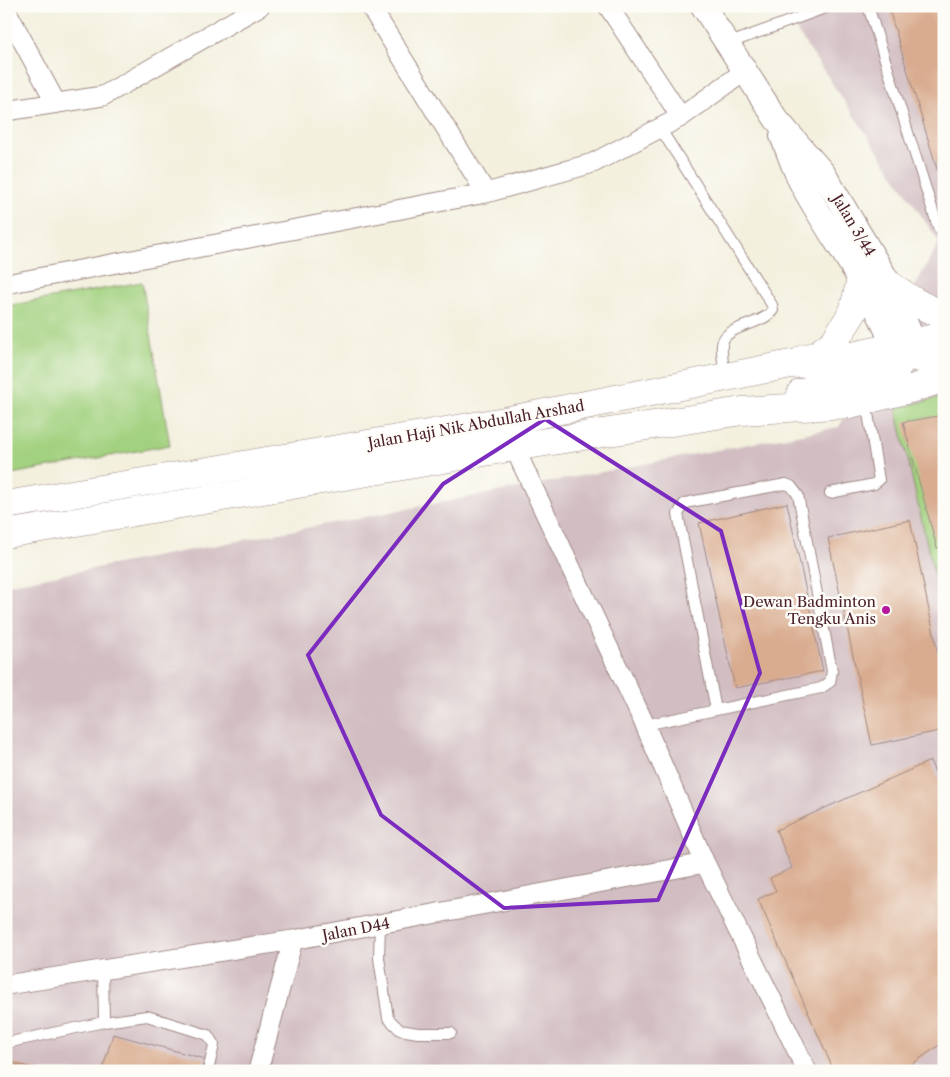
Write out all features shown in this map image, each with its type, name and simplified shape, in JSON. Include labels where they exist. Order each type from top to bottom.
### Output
[{"type":"main road","points":[[791,364],[816,355],[834,342],[854,312],[860,279]]},
{"type":"main road","points":[[890,286],[935,312],[944,314]]},
{"type":"main road","name":"Jalan Haji Nik Abdullah Arshad","points":[[6,505],[505,421],[791,364],[820,363],[905,348],[944,336]]},
{"type":"main road","points":[[742,411],[768,400],[870,378],[898,364],[905,348],[923,360],[944,360]]},
{"type":"main road","name":"Jalan Haji Nik Abdullah Arshad","points":[[6,534],[514,447],[742,411],[850,404],[914,388],[944,378]]},
{"type":"street","points":[[6,111],[103,96],[260,6]]},
{"type":"street","points":[[370,6],[486,193]]},
{"type":"street","points":[[608,6],[681,118]]},
{"type":"street","name":"Jalan 3/44","points":[[703,6],[776,119],[823,173],[890,286],[905,348]]},
{"type":"street","points":[[6,10],[56,103]]},
{"type":"street","points":[[6,284],[486,193],[594,163],[681,118],[745,71]]},
{"type":"street","name":"Jalan 3/44","points":[[776,119],[802,185],[886,325],[905,348]]},
{"type":"street","points":[[514,447],[645,725],[705,863],[807,1071]]},
{"type":"street","name":"Jalan D44","points":[[6,985],[293,940],[705,863]]},
{"type":"street","points":[[258,1071],[293,940]]},
{"type":"lane","points":[[727,44],[830,6]]},
{"type":"lane","points":[[868,6],[938,227],[944,234]]},
{"type":"lane","points":[[660,128],[772,305],[773,310],[770,315],[726,335],[722,343],[725,377]]},
{"type":"lane","points":[[830,493],[874,484],[879,480],[866,400]]},
{"type":"lane","points":[[645,725],[821,688],[826,686],[832,676],[798,495],[792,486],[786,484],[690,502],[684,504],[678,514],[716,710]]},
{"type":"lane","points":[[380,924],[379,958],[388,1018],[400,1030],[418,1033],[451,1033]]},
{"type":"lane","points":[[103,970],[104,1022]]},
{"type":"lane","points":[[6,1043],[104,1022],[147,1016],[203,1033],[212,1039],[214,1045],[208,1071]]},
{"type":"highlighted area","points":[[545,419],[721,531],[760,673],[658,900],[504,908],[381,815],[308,655],[443,484]]},
{"type":"shaded area","points":[[780,6],[944,6],[944,1071],[6,1071],[6,585],[839,427],[939,242]]},
{"type":"green space","points":[[142,282],[170,445],[6,475],[6,306]]},
{"type":"green space","points":[[944,397],[944,618],[896,408]]},
{"type":"building","points":[[888,6],[944,6],[944,189],[943,189]]},
{"type":"building","points":[[944,415],[944,547],[937,548],[903,422]]},
{"type":"building","points":[[787,503],[823,671],[735,688],[699,523]]},
{"type":"building","name":"Dewan Badminton Tengku Anis","points":[[910,520],[944,682],[944,730],[872,745],[828,538]]},
{"type":"building","points":[[930,761],[944,791],[944,1042],[902,1071],[834,1071],[758,899],[776,891],[770,878],[792,868],[776,830]]},
{"type":"building","points":[[113,1034],[205,1059],[201,1071],[102,1071]]},
{"type":"building","points":[[6,1061],[39,1070],[39,1071],[6,1071]]},
{"type":"place","name":"Dewan Badminton Tengku Anis","points":[[886,610]]}]
